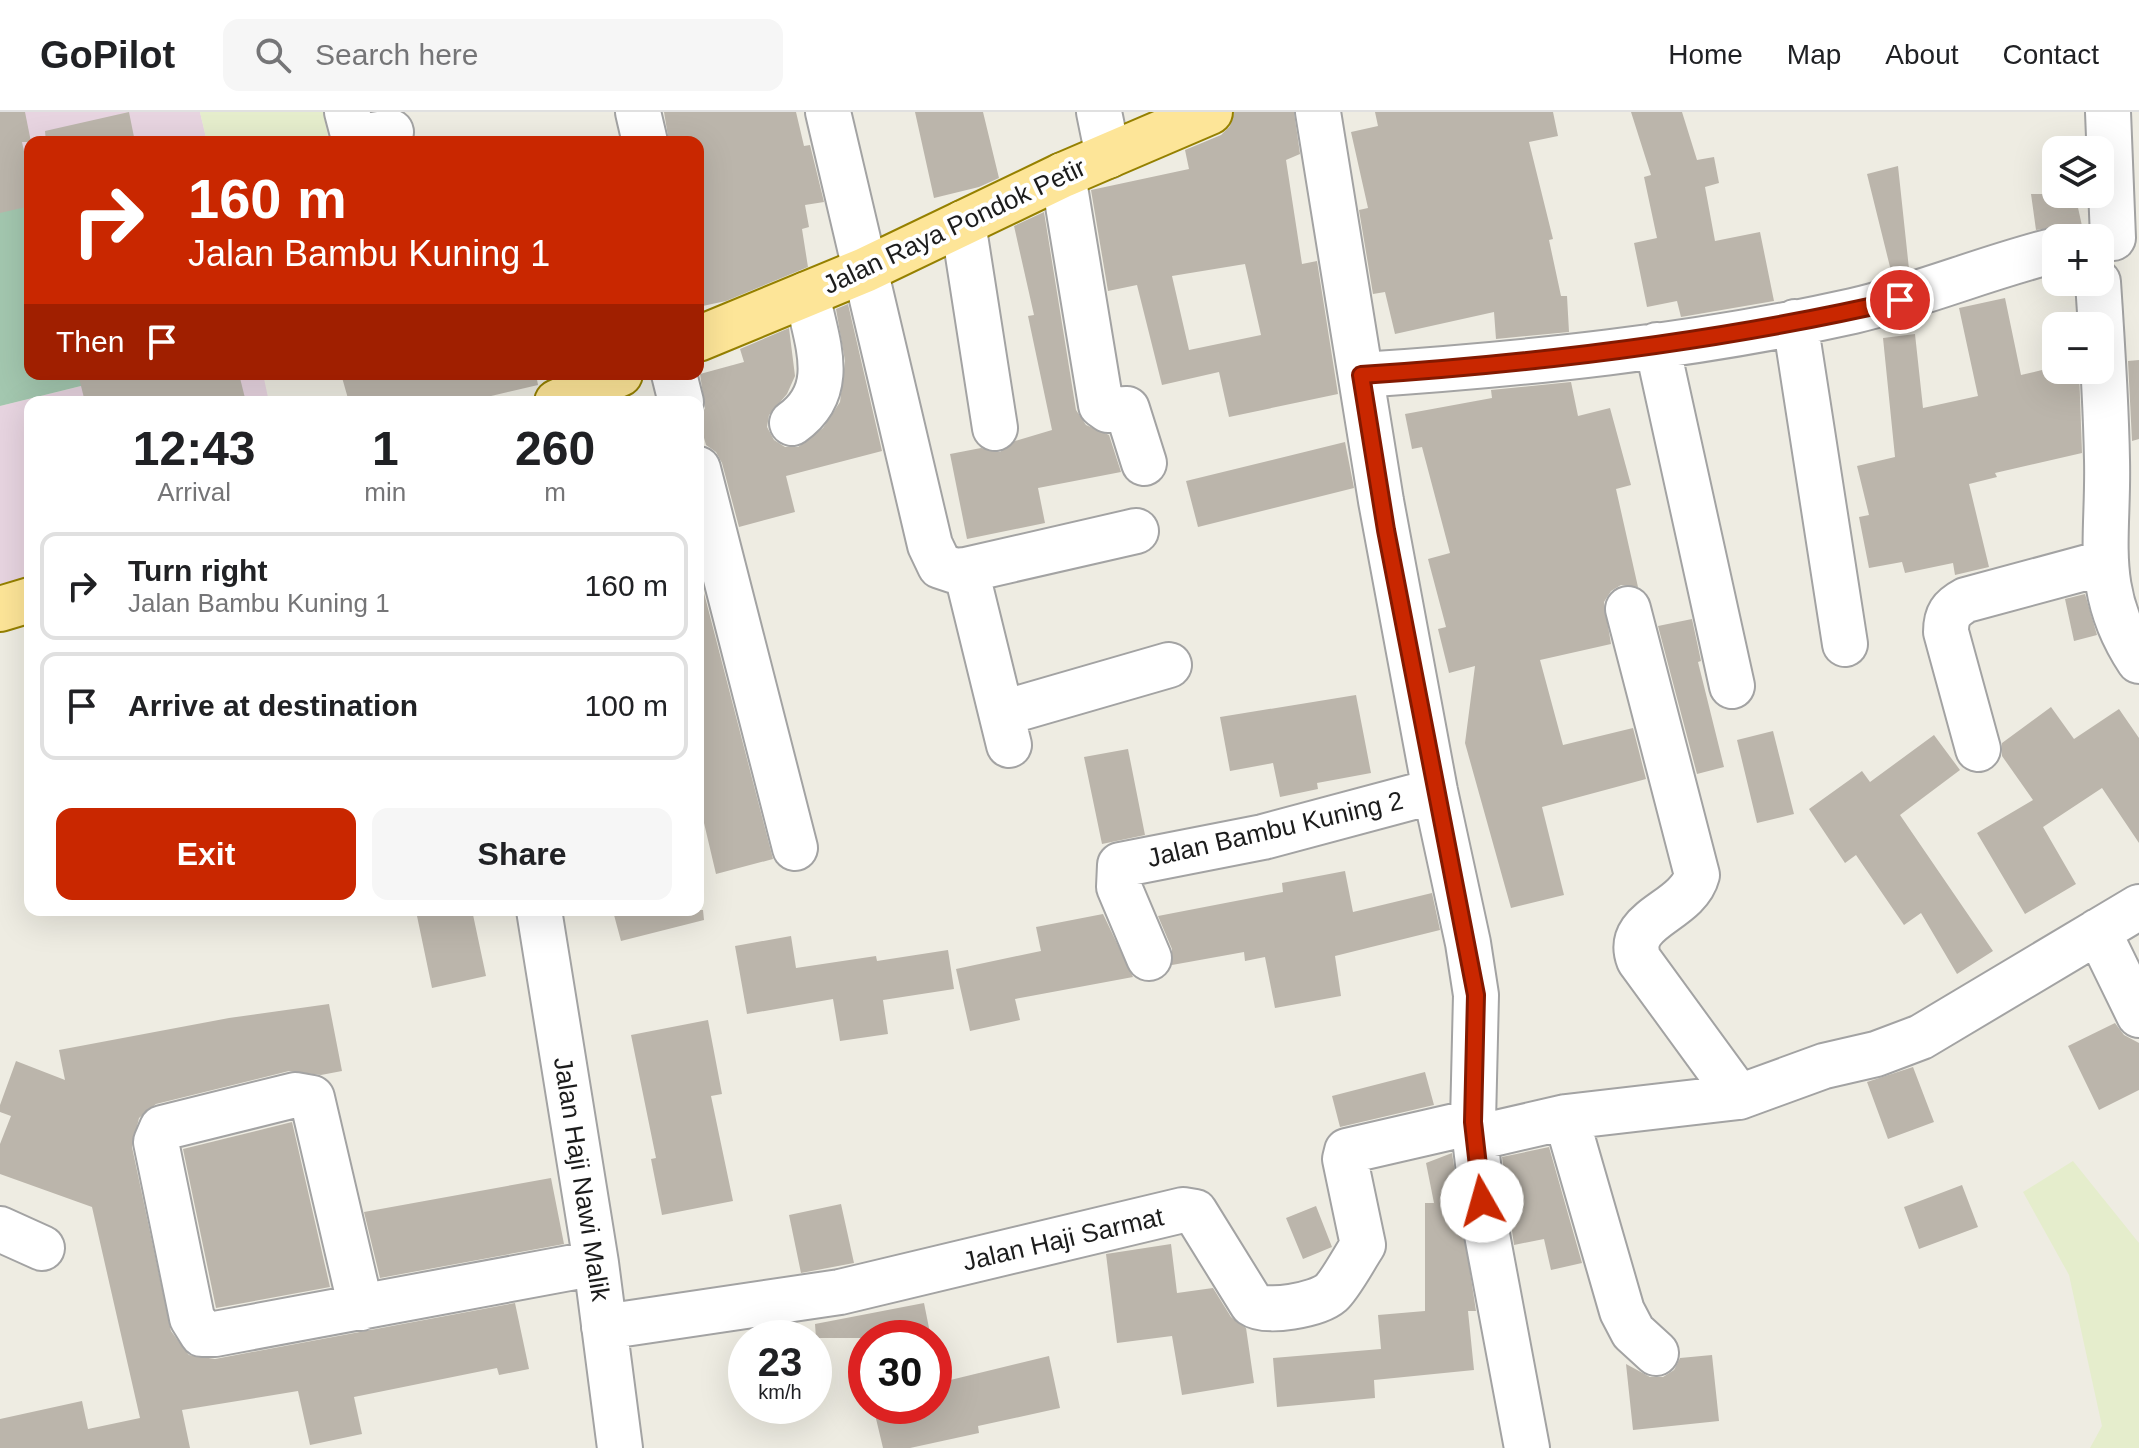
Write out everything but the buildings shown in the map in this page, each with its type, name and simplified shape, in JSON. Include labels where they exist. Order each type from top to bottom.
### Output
[{"type":"main road","name":"Jalan Raya Pondok Petir","points":[[704,337],[865,270],[1063,175],[1210,112]]},
{"type":"main road","points":[[570,396],[606,380]]},
{"type":"main road","points":[[0,609],[24,602]]},
{"type":"street","points":[[347,112],[352,131],[360,136]]},
{"type":"street","points":[[638,112],[644,136]]},
{"type":"street","points":[[828,112],[930,545],[940,566],[955,571],[966,570],[1136,531]]},
{"type":"street","points":[[1099,112],[1108,156]]},
{"type":"street","points":[[1318,112],[1435,791],[1476,995],[1474,1130],[1485,1224],[1527,1448]]},
{"type":"street","points":[[2108,112],[2117,238]]},
{"type":"street","points":[[367,136],[391,132]]},
{"type":"street","points":[[1063,175],[1101,405],[1108,410],[1127,409],[1144,463]]},
{"type":"street","points":[[963,223],[995,428]]},
{"type":"street","points":[[1361,375],[1474,368],[1657,345],[1795,322],[1900,300],[2042,254]]},
{"type":"street","points":[[792,423],[808,412],[817,397],[821,368],[807,294]]},
{"type":"street","points":[[2099,296],[2107,465],[2103,563],[2122,633],[2139,661]]},
{"type":"street","points":[[1795,322],[1845,644]]},
{"type":"street","points":[[1657,345],[1732,686]]},
{"type":"street","points":[[704,492],[795,848]]},
{"type":"street","points":[[1978,749],[1946,632],[1946,618],[1954,606],[2103,563]]},
{"type":"street","points":[[966,570],[1006,729],[1169,665]]},
{"type":"street","points":[[1628,609],[1697,875],[1693,891],[1637,934],[1634,947],[1639,960],[1739,1097]]},
{"type":"street","name":"Jalan Bambu Kuning 2","points":[[1149,958],[1119,887],[1120,865],[1263,837],[1435,791]]},
{"type":"street","points":[[1474,1130],[1739,1097],[1824,1066],[1876,1054],[1921,1037],[2139,907]]},
{"type":"street","name":"Jalan Haji Nawi Malik","points":[[540,916],[596,1263],[620,1448]]},
{"type":"street","points":[[2098,931],[2139,1015]]},
{"type":"street","points":[[361,1308],[312,1098],[295,1095],[162,1128],[156,1142],[196,1329],[202,1334],[361,1308],[596,1263]]},
{"type":"street","points":[[1566,1117],[1622,1311],[1633,1332],[1656,1353]]},
{"type":"street","name":"Jalan Haji Sarmat","points":[[604,1327],[840,1292],[1183,1210],[1195,1212],[1252,1304],[1260,1310],[1272,1311],[1331,1293],[1363,1245],[1345,1159],[1347,1151],[1474,1130]]},
{"type":"street","points":[[0,1229],[42,1248]]},
{"type":"shaded area","points":[[0,112],[200,112],[206,136],[24,136],[24,153],[0,158]]},
{"type":"shaded area","points":[[84,380],[264,380],[268,396],[40,396],[85,385]]},
{"type":"shaded area","points":[[24,400],[24,626],[0,630],[0,406]]},
{"type":"green space","points":[[200,112],[323,112],[328,136],[206,136]]},
{"type":"green space","points":[[24,153],[24,380],[84,380],[85,385],[40,396],[24,396],[24,400],[0,406],[0,158]]},
{"type":"green space","points":[[2073,1161],[2139,1243],[2139,1448],[2090,1448],[2102,1426],[2069,1275],[2023,1192]]},
{"type":"route","points":[[1482,1201],[1473,1122],[1476,995],[1386,530],[1361,375],[1474,368],[1720,337],[1900,300]]}]
